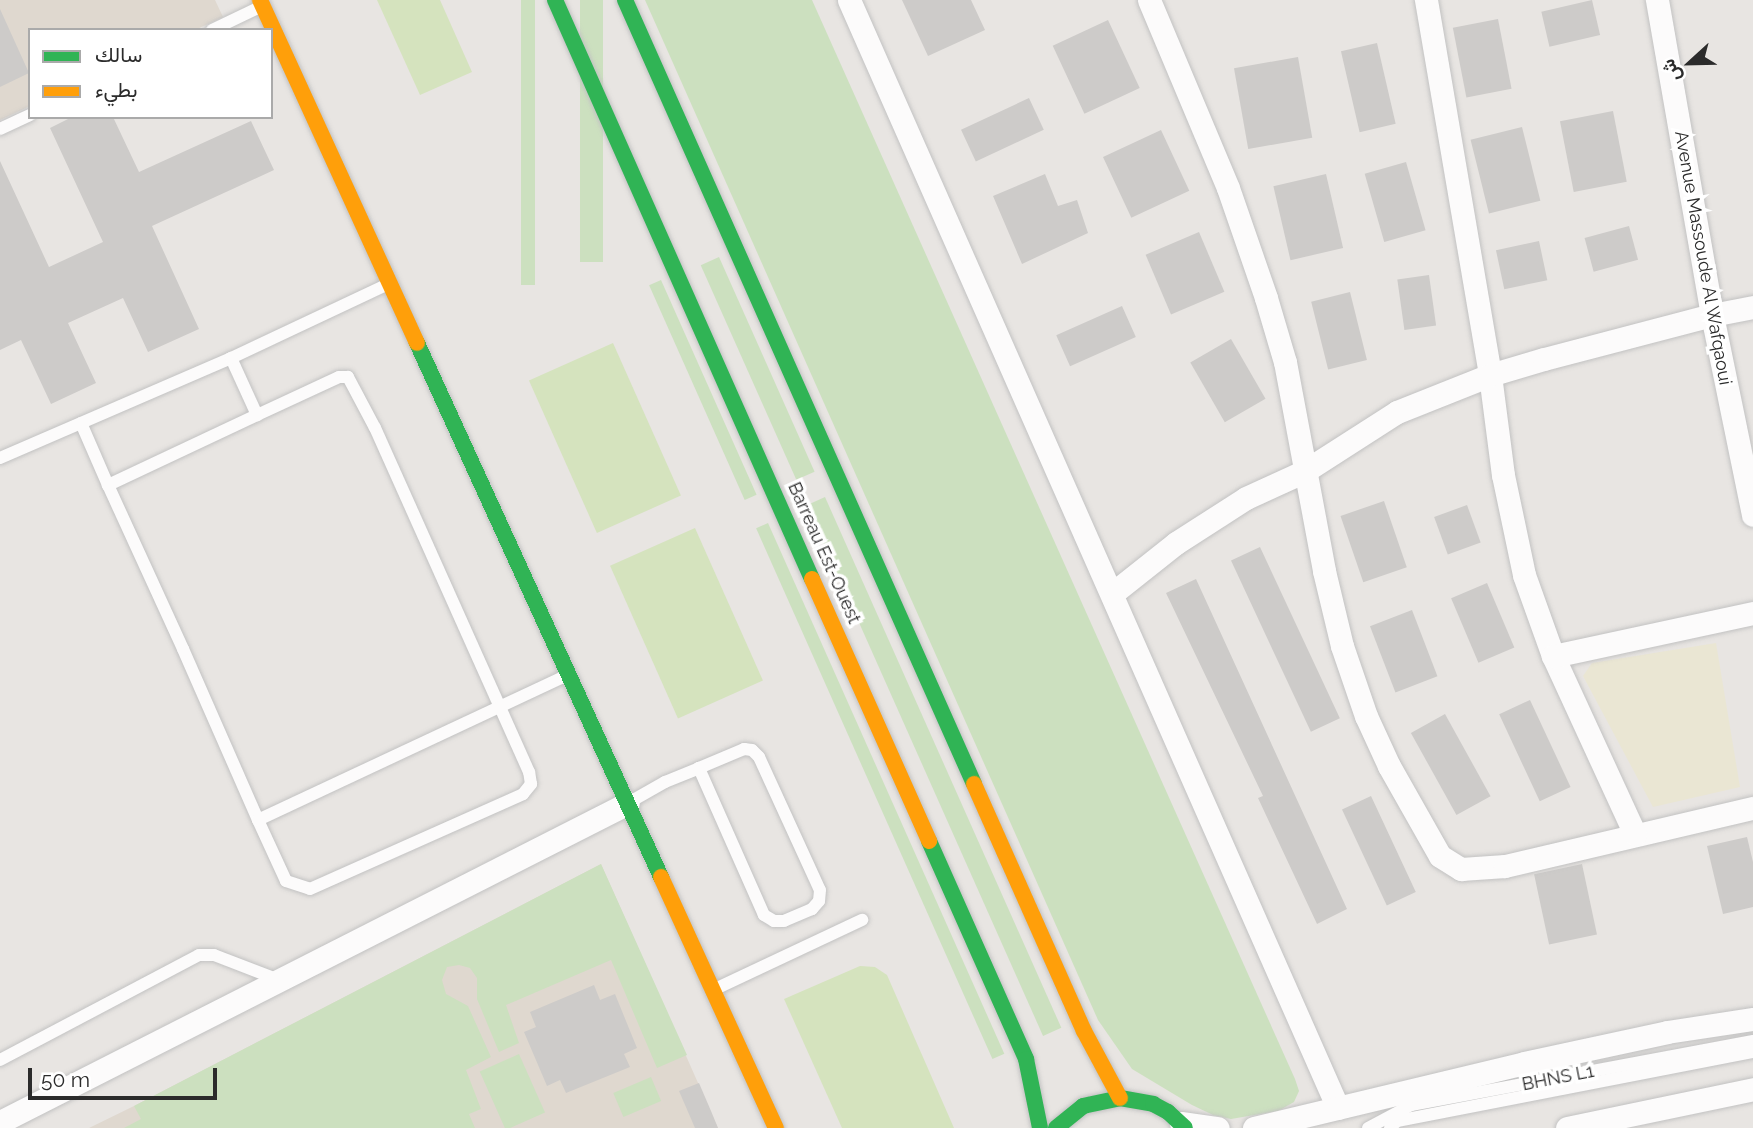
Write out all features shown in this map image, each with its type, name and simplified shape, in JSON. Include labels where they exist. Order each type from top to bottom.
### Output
[{"type":"main road","name":"Barreau Est-Ouest","points":[[555,0],[1026,1059],[1040,1128]]},
{"type":"main road","points":[[625,0],[1073,1006],[1120,1098]]},
{"type":"main road","points":[[261,3],[272,28]]},
{"type":"main road","points":[[273,29],[776,1128]]},
{"type":"main road","points":[[1056,1128],[1083,1106],[1120,1098],[1153,1104],[1183,1126]]},
{"type":"street","points":[[849,0],[1338,1108]]},
{"type":"street","points":[[1149,0],[1228,188],[1285,362],[1342,646],[1366,716],[1389,766],[1440,856],[1451,866],[1477,869],[1505,866],[1753,808]]},
{"type":"street","points":[[1426,0],[1490,375],[1503,475],[1524,575],[1553,656],[1635,834]]},
{"type":"street","name":"Avenue Massoude Al Wafqaoui","points":[[1657,0],[1713,315],[1753,515]]},
{"type":"street","points":[[1112,593],[1176,543],[1234,505],[1305,471],[1397,412],[1490,375],[1713,315],[1753,307]]},
{"type":"street","points":[[1553,656],[1753,613]]},
{"type":"street","points":[[0,1122],[628,803]]},
{"type":"street","points":[[1254,1128],[1628,1041],[1753,1018]]},
{"type":"street","points":[[1567,1128],[1753,1089]]},
{"type":"street","points":[[1183,1126],[1218,1128]]},
{"type":"lane","points":[[216,28],[261,3]]},
{"type":"lane","points":[[0,129],[28,116]]},
{"type":"lane","points":[[0,458],[232,358],[388,283]]},
{"type":"lane","points":[[232,358],[257,415]]},
{"type":"lane","points":[[81,423],[108,485],[286,881],[310,889],[523,794],[531,784],[529,772],[354,384],[348,377],[339,377],[108,485]]},
{"type":"lane","points":[[258,820],[569,674]]},
{"type":"lane","points":[[628,803],[699,768],[744,749],[752,750],[759,757],[820,890],[819,901],[812,909],[784,921],[774,921],[764,915],[699,768]]},
{"type":"lane","points":[[712,990],[862,920]]},
{"type":"lane","points":[[0,1060],[199,954],[214,955],[279,980]]},
{"type":"lane","name":"BHNS L1","points":[[1368,1128],[1411,1105],[1753,1041]]},
{"type":"lane","name":"BHNS L1","points":[[1390,1128],[1397,1121],[1753,1052]]},
{"type":"shaded area","points":[[0,0],[215,0],[223,17],[199,28],[28,28],[28,107],[0,120]]},
{"type":"shaded area","points":[[601,864],[718,1128],[89,1128],[134,1106]]},
{"type":"green space","points":[[377,0],[440,0],[472,72],[420,95]]},
{"type":"green space","points":[[521,0],[535,0],[535,285],[521,285]]},
{"type":"green space","points":[[580,0],[603,0],[603,262],[580,262]]},
{"type":"green space","points":[[645,0],[812,0],[1295,1079],[1299,1091],[1294,1102],[1278,1111],[1231,1119],[1213,1115],[1132,1069],[1098,1020]]},
{"type":"green space","points":[[719,257],[815,472],[796,480],[701,265]]},
{"type":"green space","points":[[661,280],[757,495],[745,500],[649,285]]},
{"type":"green space","points":[[613,343],[681,496],[597,533],[529,380]]},
{"type":"green space","points":[[825,497],[1061,1028],[1043,1036],[807,505]]},
{"type":"green space","points":[[768,523],[1004,1054],[992,1059],[756,528]]},
{"type":"green space","points":[[695,528],[763,681],[678,718],[610,566]]},
{"type":"green space","points":[[601,864],[687,1055],[657,1068],[611,960],[506,1005],[519,1043],[499,1052],[477,999],[477,978],[470,968],[459,965],[447,967],[442,980],[446,994],[468,1006],[491,1057],[466,1070],[481,1109],[469,1114],[475,1128],[124,1128],[141,1119],[134,1106]]},
{"type":"green space","points":[[860,966],[875,967],[887,975],[954,1128],[842,1128],[784,999]]},
{"type":"green space","points":[[519,1054],[545,1112],[505,1128],[480,1071]]},
{"type":"green space","points":[[651,1077],[661,1101],[623,1117],[613,1093]]},
{"type":"sand","points":[[1716,643],[1740,787],[1653,807],[1583,676],[1592,663]]},
{"type":"building","points":[[902,0],[971,0],[985,30],[928,56]]},
{"type":"building","points":[[1592,0],[1600,35],[1549,47],[1541,12]]},
{"type":"building","points":[[0,9],[28,73],[0,87]]},
{"type":"building","points":[[1498,19],[1512,89],[1466,97],[1453,28]]},
{"type":"building","points":[[1108,20],[1140,88],[1084,114],[1053,46]]},
{"type":"building","points":[[1377,43],[1396,124],[1360,132],[1341,51]]},
{"type":"building","points":[[1298,57],[1312,138],[1248,149],[1234,68]]},
{"type":"building","points":[[1029,98],[1044,130],[976,161],[961,130]]},
{"type":"building","points":[[1613,111],[1627,182],[1574,192],[1560,121]]},
{"type":"building","points":[[68,119],[114,119],[139,172],[251,121],[274,170],[152,226],[199,329],[148,352],[123,298],[68,323],[96,383],[51,404],[21,340],[0,350],[0,161],[49,267],[103,242],[50,128]]},
{"type":"building","points":[[1522,127],[1540,201],[1489,214],[1471,140]]},
{"type":"building","points":[[1161,130],[1189,191],[1131,218],[1103,157]]},
{"type":"building","points":[[1406,162],[1426,230],[1384,242],[1365,174]]},
{"type":"building","points":[[1045,174],[1058,206],[1077,200],[1088,233],[1022,264],[993,196]]},
{"type":"building","points":[[1326,174],[1343,248],[1290,260],[1273,186]]},
{"type":"building","points":[[1629,226],[1638,260],[1594,272],[1585,238]]},
{"type":"building","points":[[1199,232],[1224,292],[1171,314],[1146,255]]},
{"type":"building","points":[[1539,241],[1547,280],[1504,289],[1496,250]]},
{"type":"building","points":[[1429,275],[1436,326],[1404,330],[1397,279]]},
{"type":"building","points":[[1350,292],[1367,360],[1328,370],[1311,302]]},
{"type":"building","points":[[1122,306],[1136,337],[1070,366],[1056,335]]},
{"type":"building","points":[[1231,339],[1266,399],[1225,422],[1190,362]]},
{"type":"building","points":[[1384,501],[1407,567],[1363,582],[1341,516]]},
{"type":"building","points":[[1467,505],[1481,543],[1448,555],[1434,517]]},
{"type":"building","points":[[1260,547],[1340,718],[1311,732],[1231,561]]},
{"type":"building","points":[[1196,579],[1347,909],[1317,924],[1258,798],[1263,796],[1166,593]]},
{"type":"building","points":[[1487,583],[1514,647],[1478,663],[1451,598]]},
{"type":"building","points":[[1412,610],[1437,676],[1395,692],[1370,626]]},
{"type":"building","points":[[1530,700],[1571,787],[1540,801],[1499,714]]},
{"type":"building","points":[[1445,714],[1491,796],[1456,815],[1411,733]]},
{"type":"building","points":[[1371,796],[1416,892],[1387,906],[1342,810]]},
{"type":"building","points":[[1747,837],[1753,862],[1753,907],[1723,914],[1707,846]]},
{"type":"building","points":[[1582,864],[1597,934],[1549,945],[1534,874]]},
{"type":"building","points":[[594,985],[600,1000],[615,994],[637,1048],[624,1054],[630,1067],[566,1093],[560,1080],[547,1086],[524,1032],[536,1027],[530,1012]]},
{"type":"building","points":[[699,1083],[718,1128],[695,1128],[679,1091]]},
{"type":"traffic: fast","points":[[555,0],[812,579]]},
{"type":"traffic: fast","points":[[625,0],[974,784]]},
{"type":"traffic: fast","points":[[417,343],[661,877]]},
{"type":"traffic: fast","points":[[929,841],[1026,1059],[1040,1128]]},
{"type":"traffic: fast","points":[[1056,1128],[1083,1106],[1120,1098],[1153,1104],[1168,1112],[1185,1128]]},
{"type":"traffic: slow","points":[[260,0],[273,28]]},
{"type":"traffic: slow","points":[[273,28],[417,343]]},
{"type":"traffic: slow","points":[[812,579],[929,841]]},
{"type":"traffic: slow","points":[[974,784],[1084,1031],[1120,1098]]},
{"type":"traffic: slow","points":[[661,877],[776,1128]]}]
